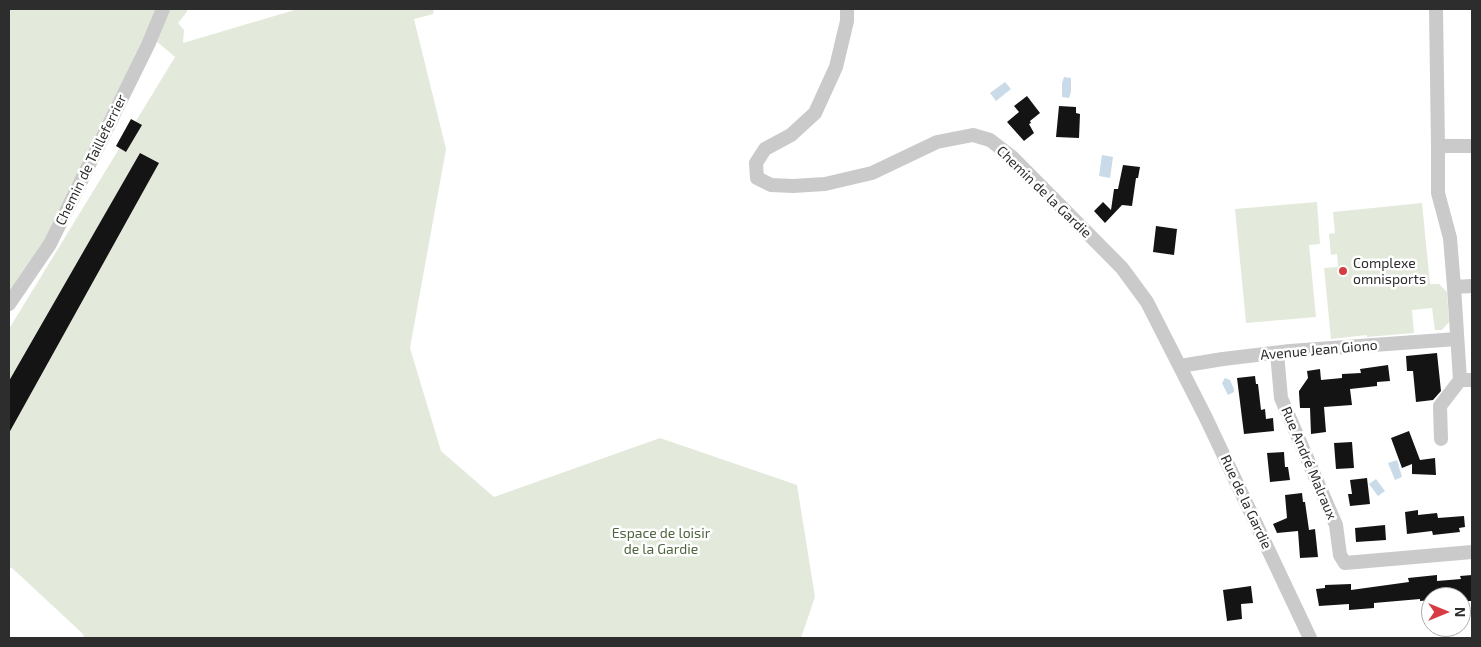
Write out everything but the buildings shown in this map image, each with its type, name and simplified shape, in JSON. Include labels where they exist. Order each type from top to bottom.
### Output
[{"type":"street","name":"Chemin de Tailleferrier","points":[[9,304],[50,244],[148,45],[163,9]]},
{"type":"street","name":"Chemin de la Gardie","points":[[847,9],[847,21],[836,67],[814,113],[791,135],[765,149],[756,163],[757,178],[771,185],[825,184],[872,173],[937,142],[972,135],[990,140],[1012,157],[1122,268],[1147,302],[1180,366]]},
{"type":"street","points":[[1436,9],[1438,192],[1450,238],[1458,339],[1466,380],[1440,406],[1441,439]]},
{"type":"street","points":[[1438,146],[1472,146]]},
{"type":"street","points":[[1454,287],[1472,286]]},
{"type":"street","name":"Avenue Jean Giono","points":[[1180,366],[1277,353],[1458,339]]},
{"type":"street","name":"Rue André Malraux","points":[[1277,353],[1281,398],[1336,525],[1340,555],[1345,564],[1472,552]]},
{"type":"street","name":"Rue de la Gardie","points":[[1180,366],[1310,638]]},
{"type":"green space","name":"Espace de loisir de la Gardie","points":[[9,9],[187,9],[187,12],[178,23],[184,30],[183,43],[298,9],[434,9],[433,14],[414,19],[446,149],[410,348],[441,451],[494,497],[660,438],[797,485],[815,597],[801,638],[84,638],[83,634],[9,567],[9,329],[175,57],[148,34],[47,240],[9,294]]},
{"type":"green space","points":[[1317,202],[1320,244],[1309,245],[1316,317],[1246,323],[1235,209]]},
{"type":"green space","name":"Complexe omnisports","points":[[1422,203],[1430,284],[1439,284],[1447,292],[1449,322],[1442,330],[1435,330],[1432,308],[1412,310],[1414,333],[1331,339],[1324,268],[1338,267],[1337,254],[1331,255],[1329,234],[1335,233],[1333,212]]},
{"type":"water","points":[[1064,77],[1071,78],[1069,98],[1062,97]]},
{"type":"water","points":[[1005,82],[1011,89],[996,101],[990,93]]},
{"type":"water","points":[[1102,155],[1113,157],[1110,178],[1099,176]]},
{"type":"water","points":[[1225,378],[1230,380],[1234,389],[1234,392],[1228,395],[1222,383]]},
{"type":"water","points":[[1397,460],[1402,477],[1395,480],[1388,463]]},
{"type":"water","points":[[1376,479],[1385,491],[1378,496],[1369,484]]},
{"type":"place","name":"Complexe omnisports","points":[[1343,271]]}]
